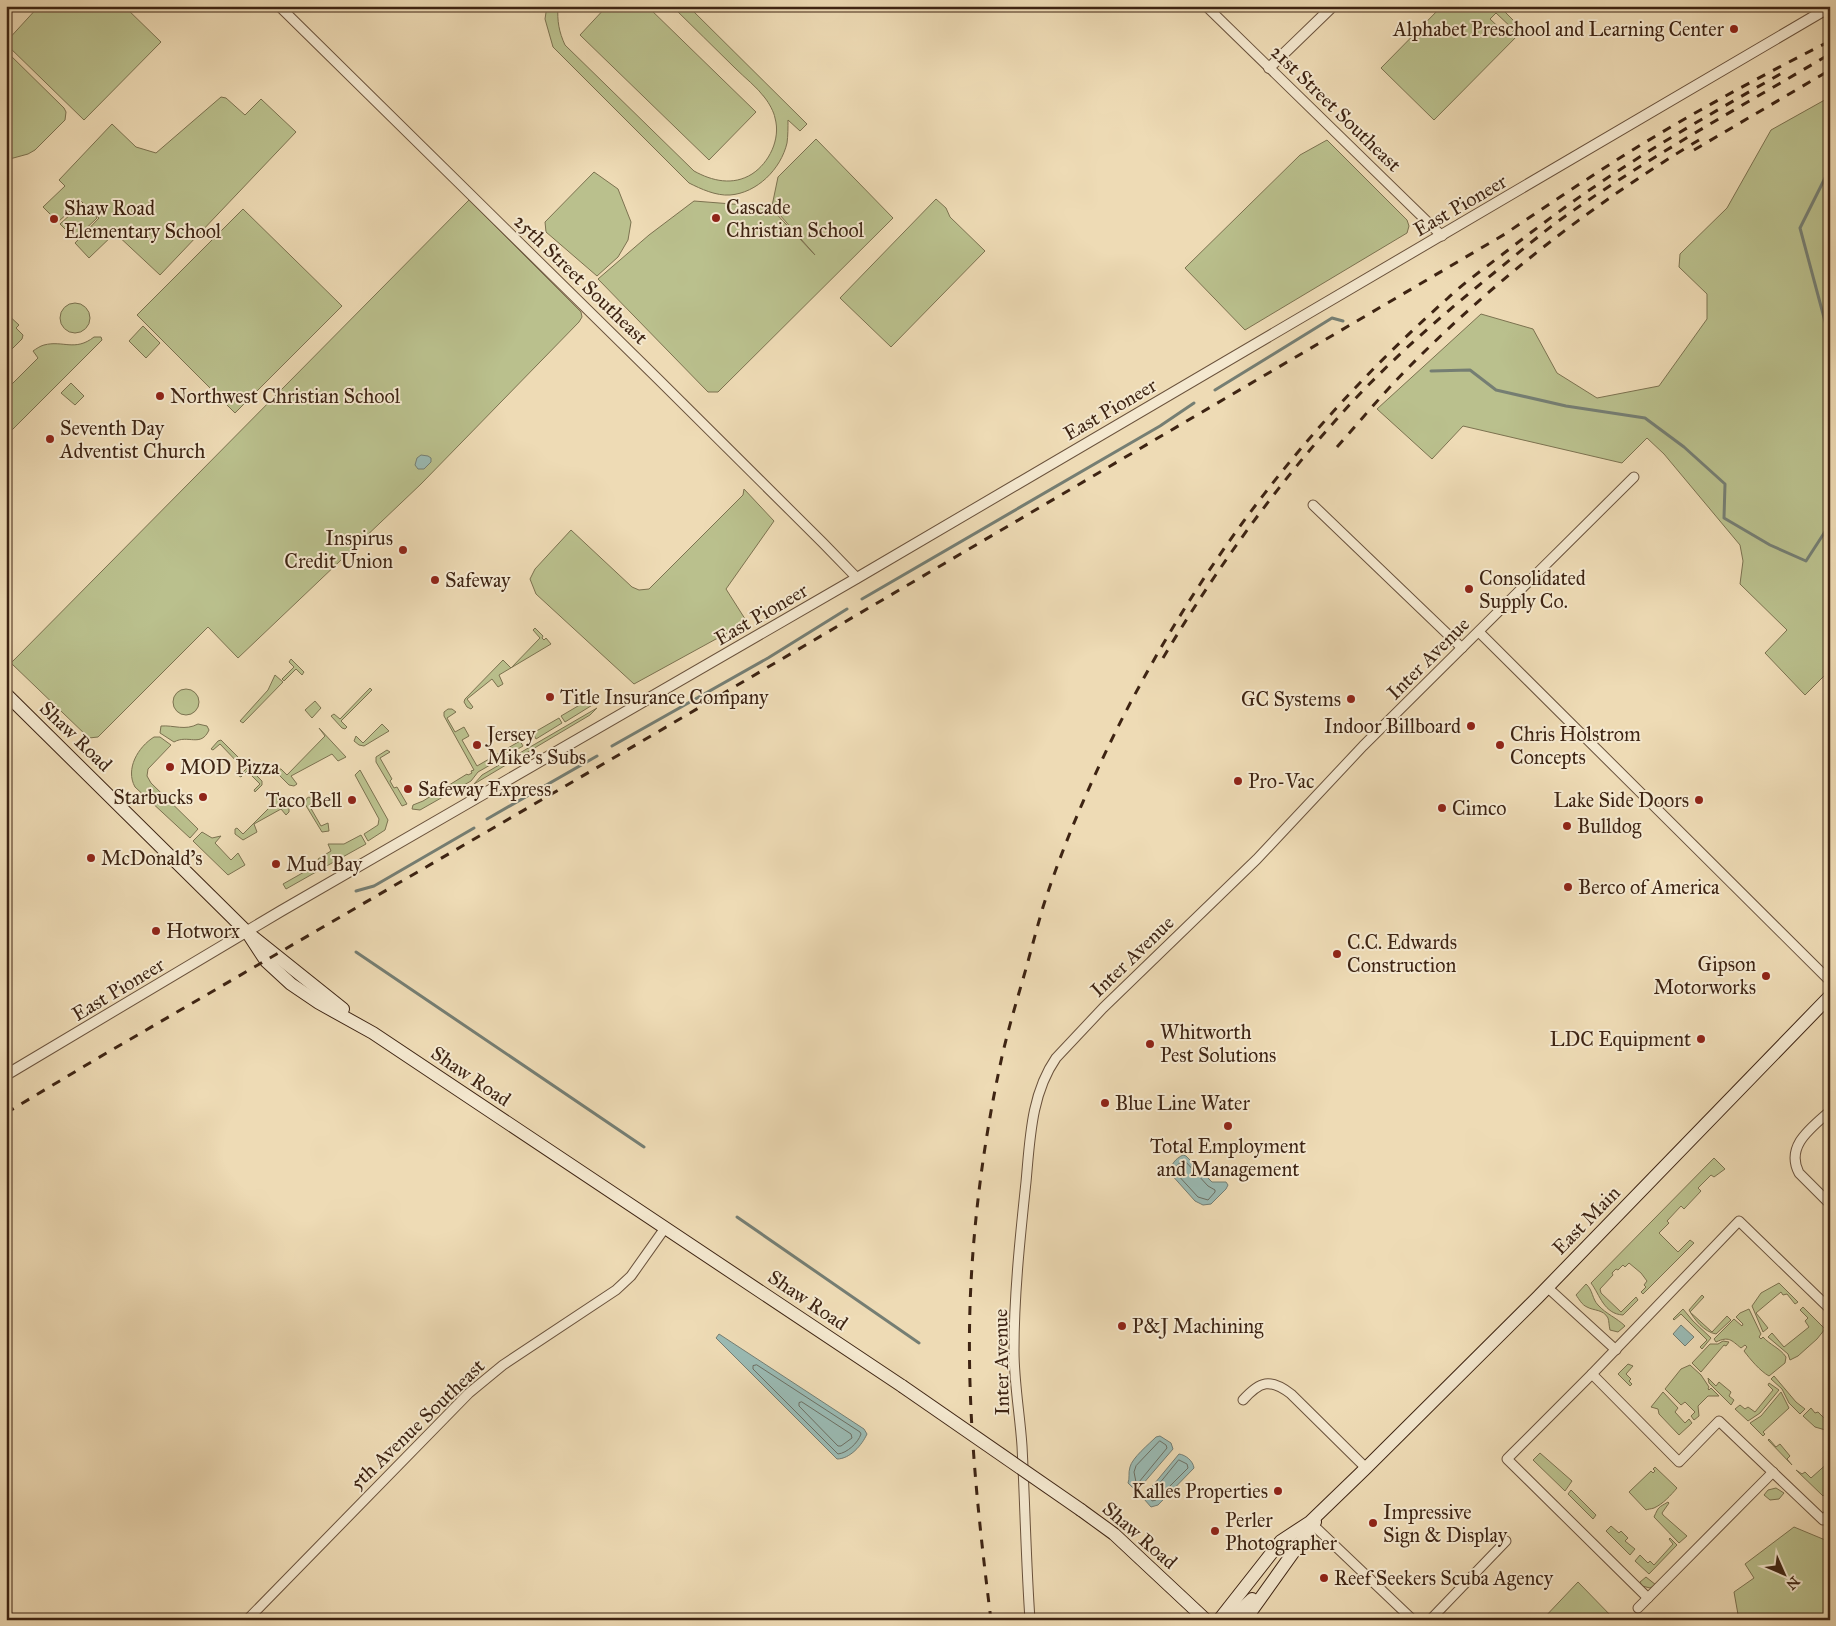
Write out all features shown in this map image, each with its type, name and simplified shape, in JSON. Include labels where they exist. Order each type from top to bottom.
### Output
[{"type":"main road","name":"Shaw Road","points":[[6,694],[247,932],[266,961],[292,984],[319,1003],[373,1033],[902,1386],[1081,1510],[1120,1540],[1206,1620]]},
{"type":"main road","name":"East Main","points":[[1245,1620],[1285,1565],[1312,1523],[1547,1287],[1830,996]]},
{"type":"main road","name":"East Main","points":[[1219,1620],[1281,1541],[1312,1523]]},
{"type":"main road","name":"East Main","points":[[1230,1620],[1285,1565]]},
{"type":"street","name":"21st Street Southeast","points":[[1206,6],[1442,236]]},
{"type":"street","points":[[1270,68],[1333,6]]},
{"type":"street","name":"East Pioneer","points":[[6,1075],[247,932],[857,578],[1830,7]]},
{"type":"street","name":"25th Street Southeast","points":[[285,8],[857,578]]},
{"type":"street","name":"Inter Avenue","points":[[1030,1620],[1022,1444],[1014,1353],[1023,1208],[1036,1100],[1042,1084],[1056,1058],[1083,1029],[1257,859],[1363,746],[1634,477]]},
{"type":"street","points":[[1313,505],[1462,648]]},
{"type":"street","points":[[1479,632],[1830,981]]},
{"type":"street","points":[[1830,1111],[1798,1142],[1794,1155],[1796,1168],[1799,1173],[1830,1204]]},
{"type":"street","points":[[1648,1598],[1507,1459],[1616,1350],[1739,1221],[1830,1309]]},
{"type":"street","name":"5th Avenue Southeast","points":[[247,1620],[469,1393],[503,1365],[616,1290],[631,1276],[665,1228]]},
{"type":"street","points":[[1547,1287],[1616,1350]]},
{"type":"street","points":[[1592,1374],[1679,1462],[1720,1421],[1823,1520],[1830,1513]]},
{"type":"street","points":[[1243,1400],[1260,1385],[1270,1383],[1280,1386],[1291,1394],[1366,1468]]},
{"type":"street","points":[[1638,1608],[1773,1472]]},
{"type":"street","points":[[1312,1523],[1413,1620]]},
{"type":"street","points":[[1430,1620],[1506,1541]]},
{"type":"green space","points":[[39,6],[124,6],[161,42],[84,120],[6,44]]},
{"type":"green space","points":[[547,6],[558,6],[559,26],[565,45],[694,171],[715,180],[730,181],[745,178],[764,164],[775,142],[776,126],[772,110],[762,94],[672,6],[688,6],[807,124],[800,131],[788,120],[787,143],[784,153],[773,170],[758,185],[749,190],[730,195],[698,188],[689,183],[553,47],[545,19]]},
{"type":"green space","points":[[607,6],[647,6],[756,112],[709,160],[580,35]]},
{"type":"green space","points":[[1442,6],[1499,6],[1523,30],[1434,120],[1381,68]],"holes":[[[1496,13],[1514,30],[1508,36],[1490,19]]]},
{"type":"green space","points":[[6,51],[66,112],[65,120],[35,150],[6,160]]},
{"type":"green space","points":[[221,97],[226,98],[245,115],[261,99],[296,132],[160,275],[115,233],[89,258],[75,243],[99,218],[94,214],[97,218],[75,239],[60,224],[83,203],[81,201],[58,222],[43,207],[65,186],[59,180],[112,124],[136,147],[156,153]]},
{"type":"green space","points":[[1830,97],[1830,670],[1805,695],[1765,653],[1787,630],[1740,584],[1743,561],[1740,545],[1664,454],[1647,438],[1622,463],[1463,426],[1432,459],[1377,409],[1481,314],[1533,329],[1557,373],[1597,398],[1659,386],[1707,319],[1707,294],[1679,267],[1680,254],[1727,208],[1771,130]]},
{"type":"green space","points":[[816,139],[893,218],[718,392],[708,392],[598,279],[649,235],[694,201],[770,207],[815,255],[772,206],[778,177]]},
{"type":"green space","points":[[1327,140],[1407,220],[1409,226],[1407,233],[1245,330],[1185,268],[1300,155]]},
{"type":"green space","points":[[594,172],[618,189],[631,222],[628,240],[618,257],[597,276],[546,232],[545,222]]},
{"type":"green space","points":[[936,199],[946,208],[950,217],[985,251],[891,347],[840,298]]},
{"type":"green space","points":[[469,200],[581,312],[582,317],[579,322],[421,484],[238,658],[208,627],[98,737],[89,738],[11,663]]},
{"type":"green space","points":[[243,209],[342,306],[235,413],[137,315]]},
{"type":"green space","points":[[75,303],[86,307],[90,318],[86,329],[75,333],[64,329],[60,318],[64,307]]},
{"type":"green space","points":[[6,313],[19,325],[16,328],[23,335],[22,339],[6,355]]},
{"type":"green space","points":[[143,326],[160,343],[146,358],[129,341]]},
{"type":"green space","points":[[94,337],[101,337],[102,340],[6,436],[6,390],[38,358],[33,351],[43,345],[81,344]]},
{"type":"green space","points":[[71,383],[84,396],[75,405],[61,393]]},
{"type":"green space","points":[[744,489],[774,521],[726,589],[747,622],[634,684],[536,594],[530,579],[535,569],[571,530],[632,587],[639,590],[649,589],[743,495]]},
{"type":"green space","points":[[535,628],[543,636],[544,640],[546,638],[551,644],[511,668],[540,638],[533,630]]},
{"type":"green space","points":[[291,659],[304,672],[302,675],[296,669],[284,681],[282,679],[294,667],[289,662]]},
{"type":"green space","points":[[503,660],[511,668],[499,675],[503,684],[498,687],[492,679],[467,699],[473,707],[471,709],[467,707],[464,702],[465,699]]},
{"type":"green space","points":[[275,675],[283,682],[243,723],[240,721],[268,690]]},
{"type":"green space","points":[[370,688],[372,690],[341,721],[347,727],[345,729],[342,728],[331,716],[334,714],[340,719]]},
{"type":"green space","points":[[186,689],[195,693],[199,702],[195,711],[186,715],[177,711],[173,702],[177,693]]},
{"type":"green space","points":[[595,696],[594,704],[565,722],[561,716]]},
{"type":"green space","points":[[315,701],[321,708],[312,718],[305,710]]},
{"type":"green space","points":[[597,708],[590,715],[474,784],[482,775]]},
{"type":"green space","points":[[448,709],[456,712],[447,718],[455,732],[464,727],[469,736],[462,740],[477,766],[520,741],[523,746],[478,772],[471,781],[420,810],[412,809],[413,805],[423,801],[467,774],[472,773],[471,771],[474,770],[444,716],[444,712]]},
{"type":"green space","points":[[559,718],[562,723],[536,739],[533,733]]},
{"type":"green space","points":[[198,724],[207,726],[209,730],[206,735],[198,740],[184,739],[174,742],[160,733],[161,726],[184,727]]},
{"type":"green space","points":[[382,724],[389,731],[364,746],[354,741],[356,736],[363,743]]},
{"type":"green space","points":[[319,728],[346,757],[338,761],[332,754],[291,776],[297,784],[294,786],[289,785],[278,774],[278,769],[281,769],[287,775],[325,736]]},
{"type":"green space","points":[[154,737],[160,737],[171,745],[148,769],[147,776],[151,783],[198,829],[190,838],[135,787],[132,780],[132,766],[138,752]]},
{"type":"green space","points":[[221,740],[246,765],[237,774],[236,772],[241,766],[220,744],[213,750],[211,749]]},
{"type":"green space","points":[[387,750],[390,752],[380,758],[392,779],[390,781],[394,788],[397,787],[407,804],[402,806],[376,762],[376,757]]},
{"type":"green space","points":[[248,767],[262,781],[262,785],[255,792],[254,790],[260,784],[247,771],[241,777],[239,776]]},
{"type":"green space","points":[[360,770],[388,820],[385,830],[368,841],[364,834],[378,825],[379,819],[355,775]]},
{"type":"green space","points":[[275,794],[289,808],[289,812],[286,815],[281,809],[254,824],[257,832],[243,840],[235,834],[235,829],[237,828],[243,834],[275,802],[270,796]]},
{"type":"green space","points":[[309,797],[315,802],[309,805],[321,826],[328,823],[329,831],[322,832],[305,804]]},
{"type":"green space","points":[[202,832],[212,838],[221,836],[215,843],[231,860],[238,853],[245,865],[228,875],[193,841]]},
{"type":"green space","points":[[361,835],[366,844],[323,868],[318,859],[331,851],[328,844],[344,844]]},
{"type":"green space","points":[[313,867],[316,872],[286,889],[283,884]]},
{"type":"green space","points":[[1714,1158],[1725,1169],[1714,1177],[1711,1175],[1698,1188],[1701,1191],[1684,1209],[1681,1206],[1659,1233],[1678,1252],[1690,1240],[1694,1243],[1643,1294],[1641,1292],[1646,1287],[1644,1285],[1647,1281],[1641,1273],[1629,1263],[1625,1267],[1623,1265],[1618,1270],[1616,1269],[1600,1289],[1601,1293],[1621,1312],[1636,1297],[1638,1300],[1623,1315],[1611,1311],[1603,1303],[1591,1283]]},
{"type":"green space","points":[[1779,1283],[1798,1302],[1795,1304],[1787,1294],[1783,1295],[1781,1292],[1756,1313],[1768,1328],[1763,1332],[1752,1306],[1761,1293]]},
{"type":"green space","points":[[1586,1284],[1598,1305],[1625,1326],[1618,1332],[1610,1330],[1606,1315],[1585,1306],[1576,1295]]},
{"type":"green space","points":[[1702,1295],[1704,1297],[1690,1312],[1689,1310]]},
{"type":"green space","points":[[1803,1307],[1825,1329],[1798,1356],[1790,1360],[1788,1354],[1768,1337],[1772,1333],[1784,1347],[1809,1327],[1805,1321],[1808,1318],[1800,1310]]},
{"type":"green space","points":[[1683,1309],[1711,1338],[1702,1349],[1700,1347],[1707,1340],[1681,1314],[1673,1319]]},
{"type":"green space","points":[[1749,1309],[1761,1334],[1759,1337],[1761,1339],[1763,1337],[1786,1357],[1785,1363],[1769,1376],[1746,1354],[1744,1351],[1747,1347],[1745,1345],[1741,1348],[1727,1339],[1716,1342],[1714,1339],[1734,1319],[1742,1326],[1743,1324],[1736,1317]]},
{"type":"green space","points":[[1690,1312],[1712,1332],[1727,1316],[1731,1320],[1716,1334],[1712,1333],[1704,1328]]},
{"type":"green space","points":[[1723,1341],[1729,1342],[1726,1346],[1724,1345],[1701,1372],[1692,1363],[1710,1344],[1718,1344]]},
{"type":"green space","points":[[1628,1364],[1633,1366],[1626,1374],[1631,1379],[1629,1381],[1632,1384],[1630,1386],[1618,1374]]},
{"type":"green space","points":[[1690,1365],[1701,1375],[1709,1387],[1708,1389],[1711,1388],[1719,1396],[1708,1396],[1698,1406],[1699,1416],[1694,1420],[1691,1416],[1695,1412],[1685,1402],[1681,1405],[1665,1389],[1681,1369]]},
{"type":"green space","points":[[1774,1376],[1796,1402],[1805,1409],[1800,1414],[1789,1403],[1782,1389],[1771,1379]]},
{"type":"green space","points":[[1708,1378],[1716,1386],[1719,1382],[1731,1392],[1729,1396],[1734,1400],[1731,1405],[1709,1383]]},
{"type":"green space","points":[[1769,1383],[1779,1390],[1760,1413],[1748,1421],[1735,1409],[1740,1405],[1745,1409],[1748,1407],[1755,1412],[1773,1390],[1768,1385]]},
{"type":"green space","points":[[1663,1392],[1678,1408],[1675,1412],[1685,1423],[1689,1419],[1692,1423],[1679,1435],[1659,1414],[1658,1409],[1651,1407]]},
{"type":"green space","points":[[1781,1392],[1789,1408],[1763,1432],[1765,1434],[1763,1436],[1750,1423],[1761,1416]]},
{"type":"green space","points":[[1811,1408],[1830,1424],[1829,1431],[1815,1427],[1803,1416]]},
{"type":"green space","points":[[1768,1440],[1776,1447],[1780,1444],[1790,1456],[1787,1459],[1792,1465]]},
{"type":"green space","points":[[1540,1453],[1572,1481],[1565,1491],[1533,1460]]},
{"type":"green space","points":[[1830,1461],[1830,1489],[1823,1496],[1796,1470],[1802,1474],[1805,1472],[1811,1478]]},
{"type":"green space","points":[[1655,1467],[1677,1488],[1661,1504],[1646,1510],[1629,1492],[1651,1471],[1653,1473]]},
{"type":"green space","points":[[1776,1488],[1784,1493],[1779,1499],[1770,1500],[1764,1495],[1768,1490]]},
{"type":"green space","points":[[1571,1490],[1596,1515],[1593,1519],[1568,1494]]},
{"type":"green space","points":[[1668,1502],[1662,1513],[1663,1515],[1687,1536],[1679,1543],[1654,1517],[1659,1508]]},
{"type":"green space","points":[[1611,1526],[1619,1533],[1621,1531],[1628,1538],[1625,1541],[1635,1549],[1630,1555],[1606,1531]]},
{"type":"green space","points":[[1794,1527],[1830,1542],[1830,1620],[1739,1620],[1734,1592],[1754,1578],[1745,1564]]},
{"type":"green space","points":[[1670,1538],[1677,1545],[1649,1574],[1635,1561],[1640,1555],[1648,1563],[1650,1561],[1654,1565],[1673,1544]]},
{"type":"green space","points":[[1646,1577],[1656,1585],[1650,1588],[1642,1586],[1640,1582]]},
{"type":"green space","points":[[1578,1582],[1615,1620],[1542,1620]]},
{"type":"water","points":[[421,455],[431,458],[431,462],[424,469],[418,469],[415,465],[417,458]]},
{"type":"water","points":[[1183,1155],[1212,1182],[1226,1182],[1228,1185],[1211,1204],[1203,1205],[1195,1201],[1170,1173],[1174,1162]]},
{"type":"water","points":[[1681,1325],[1694,1337],[1685,1346],[1673,1334]]},
{"type":"water","points":[[719,1334],[864,1429],[867,1434],[862,1443],[851,1454],[837,1459],[716,1338]]},
{"type":"water","points":[[1160,1436],[1171,1443],[1173,1449],[1142,1485],[1135,1490],[1128,1483],[1131,1463],[1145,1447],[1156,1437]]},
{"type":"water","points":[[1179,1454],[1189,1459],[1194,1468],[1158,1505],[1151,1507],[1144,1499],[1145,1495]]},
{"type":"waterway","points":[[1830,168],[1800,228],[1830,340]]},
{"type":"waterway","points":[[1215,390],[1332,318],[1343,321]]},
{"type":"waterway","points":[[1431,371],[1470,370],[1496,390],[1566,406],[1645,418],[1684,447],[1725,484],[1724,518],[1770,545],[1806,561],[1830,524]]},
{"type":"waterway","points":[[862,599],[1160,426],[1194,403]]},
{"type":"waterway","points":[[612,746],[768,658],[847,609]]},
{"type":"waterway","points":[[487,819],[597,756]]},
{"type":"waterway","points":[[356,891],[374,886],[474,828]]},
{"type":"waterway","points":[[356,952],[644,1147]]},
{"type":"waterway","points":[[737,1217],[919,1343]]},
{"type":"railway","points":[[6,1113],[1505,234],[1611,164],[1676,124],[1830,41]]},
{"type":"railway","points":[[1163,658],[1222,565],[1265,506],[1354,400],[1414,341],[1533,241],[1586,202],[1690,136],[1830,54]]},
{"type":"railway","points":[[1694,150],[1830,70]]},
{"type":"railway","points":[[991,1620],[977,1494],[970,1368],[971,1283],[982,1167],[991,1109],[1003,1052],[1043,907],[1079,811],[1123,717],[1155,657],[1190,600],[1266,492],[1307,441],[1398,344],[1467,282],[1605,179],[1660,144],[1782,73]]},
{"type":"railway","points":[[1337,447],[1410,366],[1512,273],[1584,216],[1699,140]]},
{"type":"place","name":"Alphabet Preschool and Learning Center","points":[[1734,29]]},
{"type":"place","name":"Cascade Christian School","points":[[716,218]]},
{"type":"place","name":"Shaw Road Elementary School","points":[[54,219]]},
{"type":"place","name":"Northwest Christian School","points":[[160,396]]},
{"type":"place","name":"Seventh Day Adventist Church","points":[[50,439]]},
{"type":"place","name":"Inspirus Credit Union","points":[[403,550]]},
{"type":"place","name":"Safeway","points":[[435,580]]},
{"type":"place","name":"Consolidated Supply Co.","points":[[1469,589]]},
{"type":"place","name":"Title Insurance Company","points":[[550,697]]},
{"type":"place","name":"GC Systems","points":[[1351,699]]},
{"type":"place","name":"Indoor Billboard","points":[[1471,726]]},
{"type":"place","name":"Jersey Mike's Subs","points":[[477,745]]},
{"type":"place","name":"Chris Holstrom Concepts","points":[[1500,745]]},
{"type":"place","name":"MOD Pizza","points":[[170,767]]},
{"type":"place","name":"Pro-Vac","points":[[1238,781]]},
{"type":"place","name":"Safeway Express","points":[[408,789]]},
{"type":"place","name":"Starbucks","points":[[203,797]]},
{"type":"place","name":"Taco Bell","points":[[352,800]]},
{"type":"place","name":"Lake Side Doors","points":[[1699,800]]},
{"type":"place","name":"Cimco","points":[[1442,808]]},
{"type":"place","name":"Bulldog","points":[[1567,826]]},
{"type":"place","name":"McDonald's","points":[[91,858]]},
{"type":"place","name":"Mud Bay","points":[[276,864]]},
{"type":"place","name":"Berco of America","points":[[1568,887]]},
{"type":"place","name":"Hotworx","points":[[156,931]]},
{"type":"place","name":"C.C. Edwards Construction","points":[[1337,954]]},
{"type":"place","name":"Gipson Motorworks","points":[[1766,976]]},
{"type":"place","name":"LDC Equipment","points":[[1701,1039]]},
{"type":"place","name":"Whitworth Pest Solutions","points":[[1150,1044]]},
{"type":"place","name":"Blue Line Water","points":[[1105,1103]]},
{"type":"place","name":"Total Employment and Management","points":[[1228,1126]]},
{"type":"place","name":"P&J Machining","points":[[1122,1326]]},
{"type":"place","name":"Kalles Properties","points":[[1278,1491]]},
{"type":"place","name":"Impressive Sign & Display","points":[[1373,1523]]},
{"type":"place","name":"Perler Photographer","points":[[1215,1531]]},
{"type":"place","name":"Reef Seekers Scuba Agency","points":[[1324,1578]]}]
